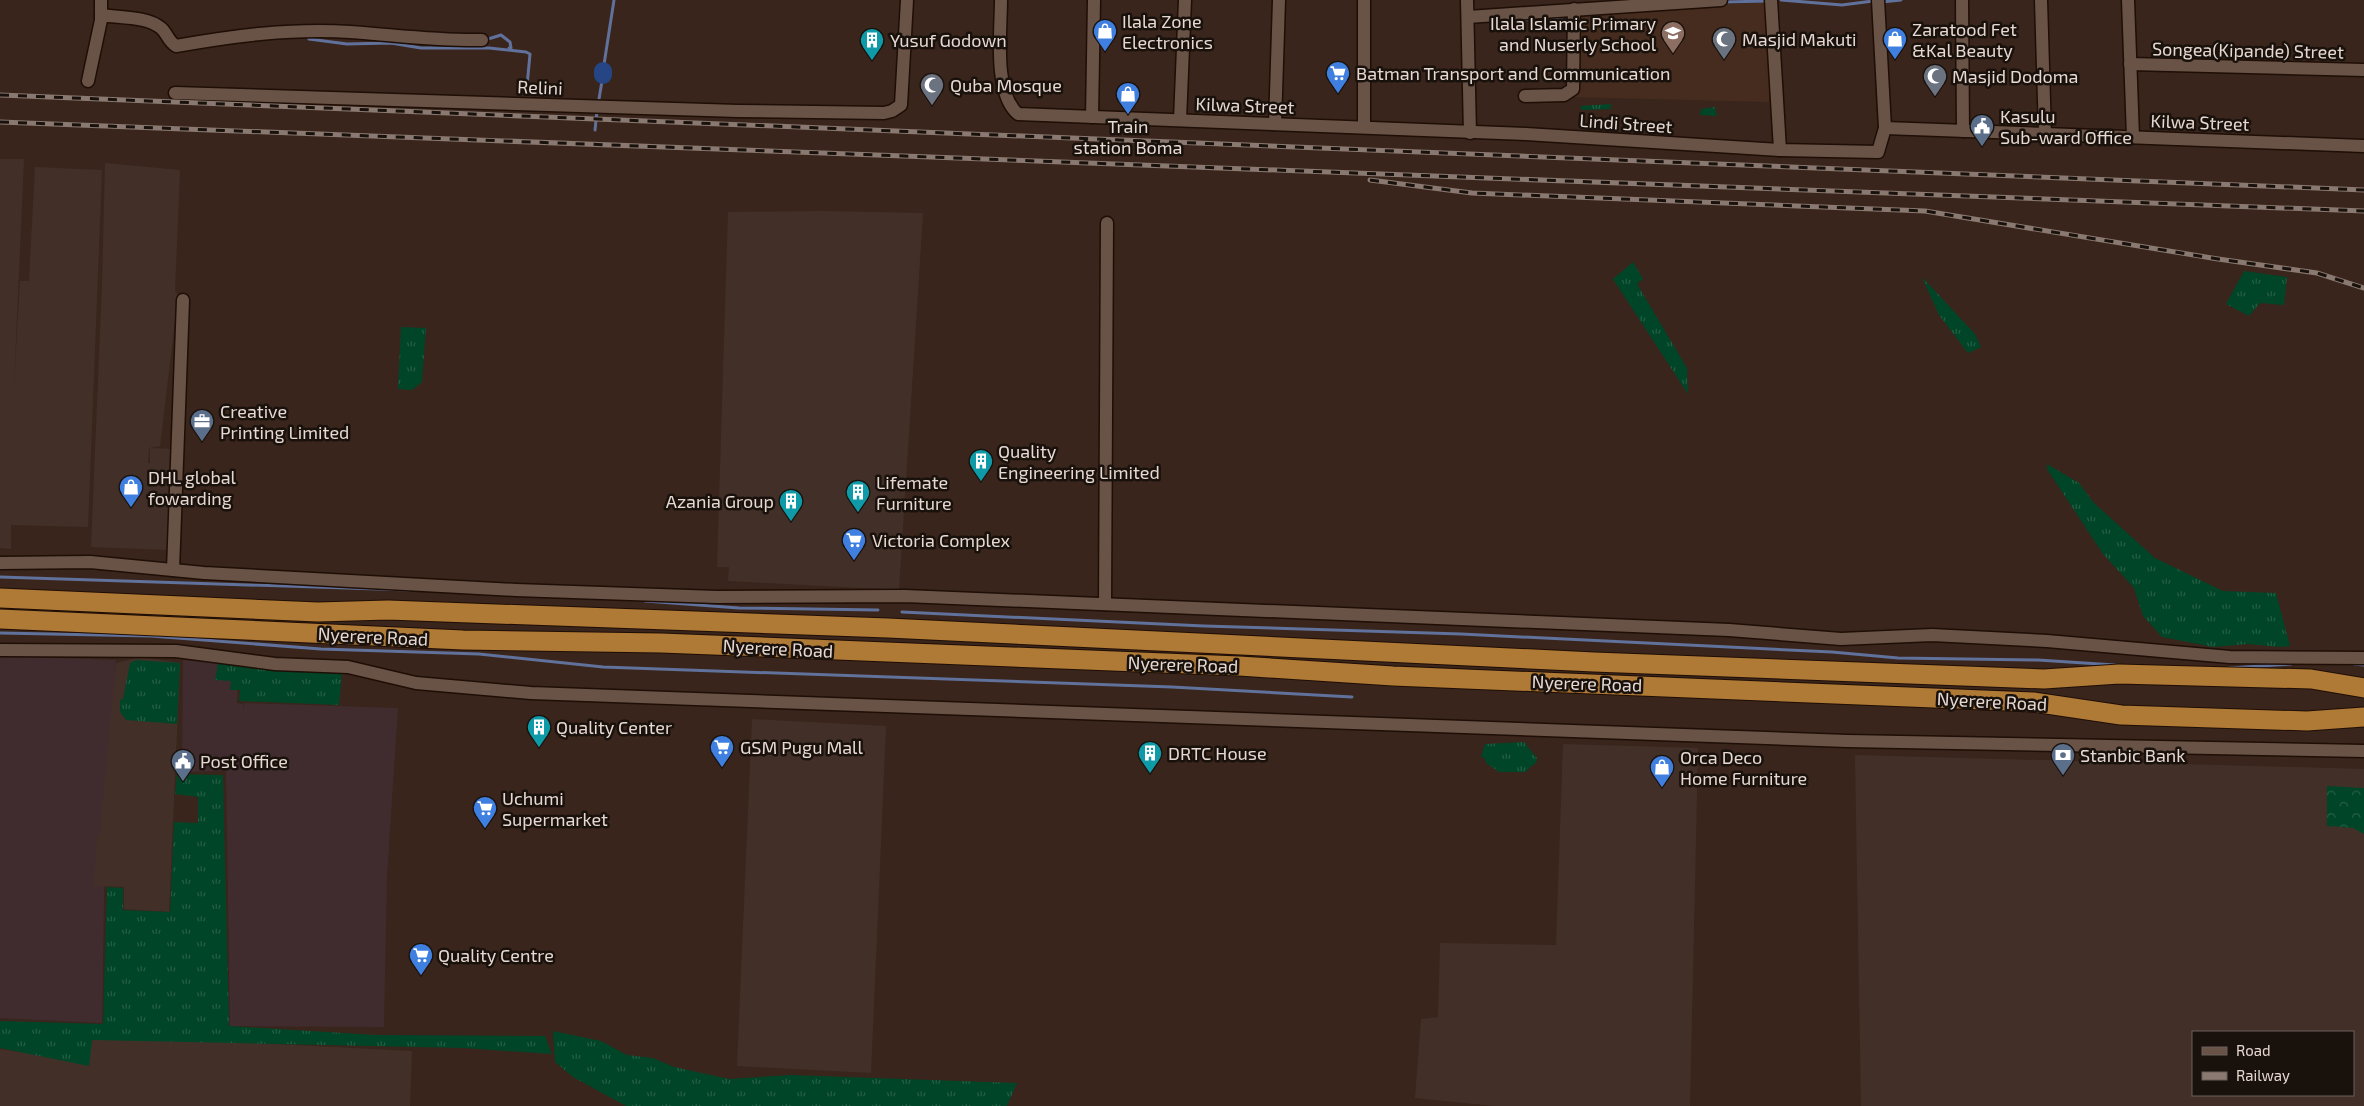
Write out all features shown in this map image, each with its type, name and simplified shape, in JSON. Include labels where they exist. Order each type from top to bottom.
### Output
[{"type":"highway","name":"Nyerere Road","points":[[0,598],[318,612],[398,610],[888,628],[1594,662],[2044,679],[2119,674],[2311,680],[2364,688]]},
{"type":"highway","name":"Nyerere Road","points":[[0,619],[413,638],[661,643],[1239,666],[1393,676],[2033,702],[2121,715],[2307,721],[2364,717]]},
{"type":"street","points":[[88,81],[101,15],[101,0]]},
{"type":"street","name":"Relini","points":[[175,93],[738,111],[884,113],[892,111],[901,105],[907,0]]},
{"type":"street","name":"Kilwa Street","points":[[1001,0],[1001,77],[1012,109],[1018,114],[1364,127],[1470,133]]},
{"type":"street","points":[[1092,117],[1094,0]]},
{"type":"street","points":[[1180,120],[1186,0]]},
{"type":"street","points":[[1274,124],[1279,0]]},
{"type":"street","points":[[1364,0],[1364,127]]},
{"type":"street","points":[[1467,0],[1470,133]]},
{"type":"street","points":[[1468,17],[1721,0]]},
{"type":"street","points":[[1771,0],[1780,150]]},
{"type":"street","points":[[1878,0],[1885,128]]},
{"type":"street","points":[[1962,0],[1963,131]]},
{"type":"street","points":[[2041,0],[2045,134]]},
{"type":"street","points":[[2128,0],[2133,137]]},
{"type":"street","points":[[1525,96],[1564,96],[1573,89],[1574,9]]},
{"type":"street","points":[[101,15],[156,24],[163,29],[169,41],[176,46],[279,32],[303,31],[350,32],[440,40],[482,40]]},
{"type":"street","name":"Songea(Kipande) Street","points":[[2130,64],[2364,70]]},
{"type":"street","name":"Kilwa Street","points":[[1885,128],[2364,146]]},
{"type":"street","name":"Lindi Street","points":[[1470,133],[1526,134],[1780,150],[1878,152],[1885,128]]},
{"type":"street","points":[[1106,604],[1107,223]]},
{"type":"street","points":[[173,570],[183,300]]},
{"type":"street","points":[[0,563],[90,562],[173,570],[516,590],[717,597],[905,596],[1720,629],[1841,639],[1932,635],[2047,641],[2230,657],[2364,658]]},
{"type":"street","points":[[0,650],[176,651],[275,664],[348,667],[416,683],[539,694],[1838,740],[2364,751]]},
{"type":"shaded area","name":"Ilala Islamic Primary and Nuserly School","points":[[1772,2],[1769,102],[1572,97],[1579,12]]},
{"type":"shaded area","points":[[0,159],[24,159],[14,385],[20,281],[29,281],[35,167],[102,170],[88,527],[11,525],[11,549],[0,548]]},
{"type":"shaded area","points":[[105,163],[180,170],[175,290],[178,296],[160,446],[149,448],[148,463],[150,463],[150,448],[171,449],[170,550],[91,547]]},
{"type":"shaded area","points":[[728,212],[923,213],[899,590],[728,581],[729,567],[717,567]]},
{"type":"shaded area","points":[[0,656],[116,660],[105,841],[102,1023],[0,1018]]},
{"type":"shaded area","points":[[141,657],[180,663],[169,912],[124,909],[124,887],[94,886],[97,838],[102,829],[101,821],[116,663]]},
{"type":"shaded area","points":[[183,660],[218,662],[220,674],[238,675],[237,703],[243,704],[243,711],[244,703],[398,708],[387,876],[384,1027],[230,1026],[226,771],[182,772]]},
{"type":"shaded area","points":[[752,719],[886,726],[871,1073],[737,1066]]},
{"type":"shaded area","points":[[1563,744],[1698,748],[1690,1106],[1495,1106],[1415,1098],[1421,1019],[1438,1017],[1440,943],[1556,945]]},
{"type":"shaded area","points":[[1855,755],[2364,769],[2364,1106],[1861,1106]]},
{"type":"shaded area","points":[[92,1035],[412,1051],[410,1106],[0,1106],[0,1049],[89,1062]]},
{"type":"green space","points":[[1611,104],[1611,109],[1582,110],[1580,106]]},
{"type":"green space","points":[[1715,107],[1717,116],[1700,115],[1701,109]]},
{"type":"green space","points":[[1633,262],[1643,279],[1637,284],[1687,368],[1688,394],[1613,279]]},
{"type":"green space","points":[[2244,271],[2287,277],[2284,305],[2260,303],[2249,316],[2226,304]]},
{"type":"green space","points":[[1922,277],[1975,334],[1981,347],[1968,353],[1939,315]]},
{"type":"green space","points":[[401,327],[426,328],[422,382],[412,390],[398,389]]},
{"type":"green space","points":[[2047,464],[2079,483],[2094,503],[2155,558],[2223,591],[2276,593],[2290,646],[2279,647],[2248,644],[2213,647],[2162,637],[2143,616],[2134,588],[2103,554],[2047,469]]},
{"type":"green space","points":[[136,660],[180,663],[177,724],[126,720],[120,712],[120,700],[123,699],[130,663]]},
{"type":"green space","points":[[218,663],[342,673],[339,705],[239,701],[240,690],[230,690],[231,681],[215,680]]},
{"type":"green space","points":[[1524,742],[1537,758],[1536,763],[1526,772],[1499,772],[1486,763],[1485,759],[1481,756],[1485,744]]},
{"type":"green space","points":[[177,774],[223,775],[229,1026],[376,1035],[545,1036],[552,1054],[464,1048],[92,1040],[89,1066],[0,1048],[0,1021],[103,1024],[107,887],[123,888],[123,910],[170,912],[174,822],[198,823],[198,797],[175,794]]},
{"type":"green space","points":[[2327,786],[2364,788],[2364,834],[2353,828],[2327,826]]},
{"type":"green space","points":[[553,1031],[601,1041],[627,1055],[653,1058],[674,1067],[729,1079],[790,1075],[1017,1083],[1007,1106],[626,1106],[573,1077],[555,1062]]},
{"type":"waterway","points":[[603,71],[614,0]]},
{"type":"waterway","points":[[1781,0],[1842,5],[1873,1]]},
{"type":"waterway","points":[[1882,2],[1901,0]]},
{"type":"waterway","points":[[1724,2],[1768,1]]},
{"type":"waterway","points":[[1517,20],[1562,17]]},
{"type":"waterway","points":[[1497,21],[1512,21]]},
{"type":"waterway","points":[[485,40],[501,35],[510,42],[511,48],[509,48]]},
{"type":"waterway","points":[[309,39],[347,44],[391,43],[421,48],[489,48],[526,52],[530,54],[527,86]]},
{"type":"waterway","points":[[598,105],[603,75]]},
{"type":"waterway","points":[[595,130],[597,111]]},
{"type":"waterway","points":[[0,577],[409,590]]},
{"type":"waterway","points":[[645,601],[739,608],[878,610]]},
{"type":"waterway","points":[[902,612],[1204,626],[1461,634],[1832,652],[1898,658],[2038,660],[2115,665]]},
{"type":"waterway","points":[[0,633],[151,636],[321,649],[479,654],[603,667],[1172,687],[1352,697]]},
{"type":"waterway","points":[[2229,668],[2291,664]]},
{"type":"waterway","points":[[2354,664],[2364,665]]},
{"type":"railway","points":[[0,95],[2364,190]]},
{"type":"railway","points":[[0,122],[2364,211]]},
{"type":"railway","points":[[1370,180],[1472,193],[1925,211],[2218,259],[2317,273],[2364,288]]},
{"type":"place","name":"Ilala Zone Electronics","points":[[1105,52]]},
{"type":"place","name":"Ilala Islamic Primary and Nuserly School","points":[[1673,54]]},
{"type":"place","name":"Masjid Makuti","points":[[1724,60]]},
{"type":"place","name":"Zaratood Fet &Kal Beauty","points":[[1895,60]]},
{"type":"place","name":"Yusuf Godown","points":[[872,61]]},
{"type":"place","name":"Batman Transport and Communication","points":[[1338,94]]},
{"type":"place","name":"Masjid Dodoma","points":[[1935,97]]},
{"type":"place","name":"Quba Mosque","points":[[932,106]]},
{"type":"place","name":"Train station Boma","points":[[1128,115]]},
{"type":"place","name":"Kasulu Sub-ward Office","points":[[1982,147]]},
{"type":"place","name":"Creative Printing Limited","points":[[202,442]]},
{"type":"place","name":"Quality Engineering Limited","points":[[981,482]]},
{"type":"place","name":"DHL global fowarding","points":[[131,508]]},
{"type":"place","name":"Lifemate Furniture","points":[[858,513]]},
{"type":"place","name":"Azania Group","points":[[791,522]]},
{"type":"place","name":"Victoria Complex","points":[[854,561]]},
{"type":"place","name":"Quality Center","points":[[539,748]]},
{"type":"place","name":"GSM Pugu Mall","points":[[722,768]]},
{"type":"place","name":"DRTC House","points":[[1150,774]]},
{"type":"place","name":"Stanbic Bank","points":[[2063,776]]},
{"type":"place","name":"Post Office","points":[[183,782]]},
{"type":"place","name":"Orca Deco Home Furniture","points":[[1662,788]]},
{"type":"place","name":"Uchumi Supermarket","points":[[485,829]]},
{"type":"place","name":"Quality Centre","points":[[421,976]]}]
